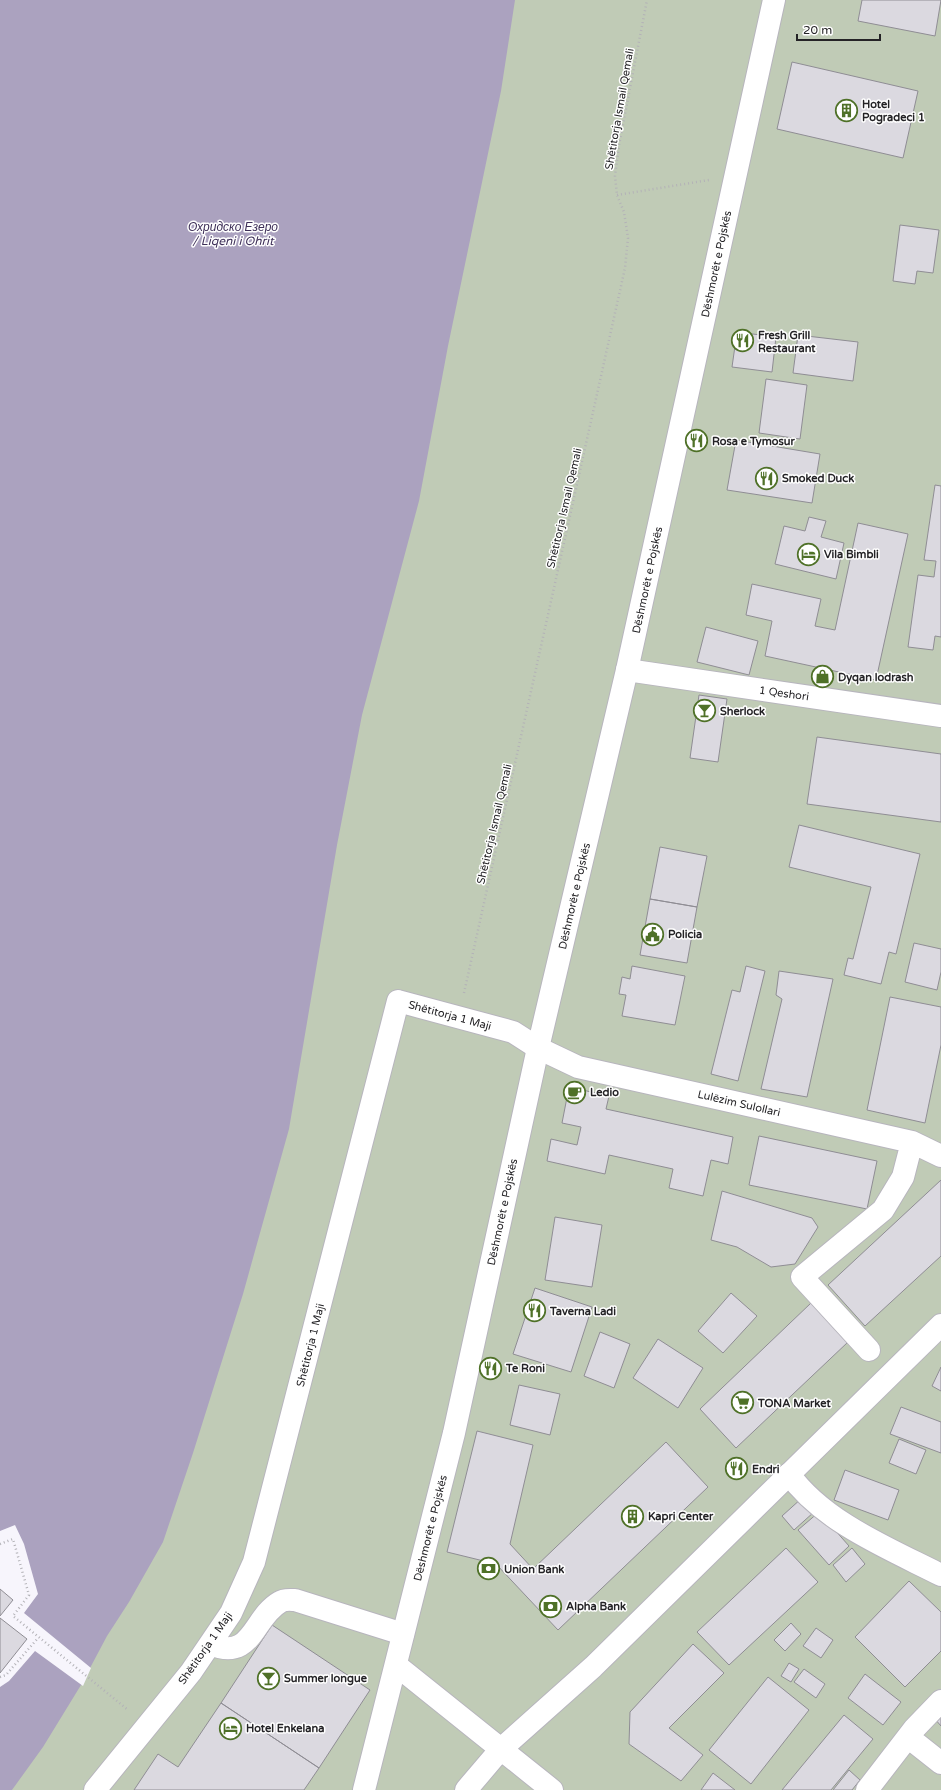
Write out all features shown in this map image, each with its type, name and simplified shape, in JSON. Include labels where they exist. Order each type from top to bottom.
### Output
[{"type":"street","name":"Dëshmorët e Pojskës","points":[[364,1790],[454,1433],[538,1048],[627,670],[774,0]]},
{"type":"street","name":"1 Qeshori","points":[[627,670],[941,716]]},
{"type":"street","name":"Shëtitorja 1 Maji","points":[[95,1790],[191,1672],[231,1613],[254,1562],[398,1001],[513,1032],[538,1048]]},
{"type":"street","name":"Lulëzim Sulollari","points":[[538,1048],[578,1067],[912,1142],[941,1156]]},
{"type":"street","points":[[869,1350],[802,1278],[883,1210],[904,1177],[912,1142]]},
{"type":"street","points":[[466,1790],[500,1750],[593,1667],[941,1325]]},
{"type":"street","points":[[789,1474],[800,1489],[812,1500],[840,1520],[857,1531],[941,1575]]},
{"type":"street","points":[[210,1644],[222,1649],[239,1647],[251,1636],[269,1611],[281,1601],[295,1600],[403,1634]]},
{"type":"street","points":[[396,1665],[500,1750],[552,1790]]},
{"type":"street","points":[[867,1790],[908,1737],[941,1701]]},
{"type":"street","points":[[908,1737],[941,1763]]},
{"type":"path","name":"Shëtitorja Ismail Qemali","points":[[459,1018],[625,268],[628,238],[624,212],[617,195],[615,176],[619,145],[647,0]]},
{"type":"path","points":[[617,195],[713,179]]},
{"type":"path","points":[[0,1544],[13,1540],[29,1595],[13,1616],[38,1638],[147,1725]]},
{"type":"path","points":[[0,1677],[6,1675],[38,1638]]},
{"type":"green space","points":[[0,0],[941,0],[941,1790],[0,1790]]},
{"type":"water","name":"Охридско Езеро / Liqeni i Ohrit","points":[[0,0],[515,0],[501,91],[448,346],[419,501],[362,715],[337,845],[289,1129],[243,1294],[193,1453],[163,1542],[129,1602],[107,1636],[81,1685],[43,1747],[12,1790],[0,1790]]},
{"type":"pier","points":[[15,1525],[24,1544],[38,1594],[24,1613],[91,1668],[83,1686],[35,1651],[9,1681],[0,1687],[0,1531]]},
{"type":"building","points":[[862,0],[941,0],[935,36],[858,21]]},
{"type":"building","name":"Hotel Pogradeci 1","points":[[792,62],[918,91],[903,158],[777,129]]},
{"type":"building","points":[[900,225],[939,230],[933,273],[917,271],[915,284],[893,281]]},
{"type":"building","points":[[737,332],[776,337],[772,372],[732,367]]},
{"type":"building","points":[[798,335],[858,342],[853,381],[793,373]]},
{"type":"building","points":[[766,379],[807,385],[800,439],[759,433]]},
{"type":"building","points":[[736,440],[820,454],[812,503],[727,490]]},
{"type":"building","points":[[935,485],[941,486],[941,637],[935,636],[933,650],[908,647],[918,575],[934,577],[936,561],[924,560]]},
{"type":"building","points":[[809,517],[826,521],[821,537],[844,543],[836,579],[775,564],[784,526],[805,531]]},
{"type":"building","points":[[858,523],[908,534],[876,680],[765,656],[772,621],[746,615],[752,584],[821,599],[815,626],[835,630]]},
{"type":"building","points":[[706,627],[758,641],[749,675],[697,662]]},
{"type":"building","points":[[699,695],[727,699],[718,762],[690,758]]},
{"type":"building","points":[[817,737],[941,754],[941,822],[807,804]]},
{"type":"building","points":[[799,825],[920,854],[896,954],[889,952],[881,984],[844,975],[848,958],[853,959],[871,887],[789,867]]},
{"type":"building","points":[[660,847],[707,856],[697,907],[650,899]]},
{"type":"building","points":[[650,899],[697,907],[687,963],[640,955]]},
{"type":"building","points":[[914,943],[941,949],[941,972],[937,990],[905,982]]},
{"type":"building","points":[[632,966],[685,976],[675,1025],[622,1016],[626,995],[619,994],[622,977],[630,979]]},
{"type":"building","points":[[746,966],[765,971],[738,1081],[711,1074],[732,990],[740,992]]},
{"type":"building","points":[[779,971],[833,979],[807,1097],[761,1089],[782,999],[776,995]]},
{"type":"building","points":[[890,997],[941,1007],[941,1045],[925,1123],[867,1110]]},
{"type":"building","points":[[569,1087],[609,1096],[606,1109],[733,1137],[728,1164],[711,1160],[703,1196],[669,1188],[673,1169],[609,1155],[605,1174],[547,1161],[551,1139],[577,1145],[581,1127],[562,1123]]},
{"type":"building","points":[[759,1136],[877,1161],[867,1209],[749,1185]]},
{"type":"building","points":[[941,1180],[941,1256],[865,1326],[828,1285]]},
{"type":"building","points":[[722,1191],[812,1218],[818,1227],[795,1264],[771,1267],[737,1247],[711,1240]]},
{"type":"building","points":[[555,1217],[602,1225],[592,1287],[545,1280]]},
{"type":"building","points":[[535,1288],[592,1307],[571,1372],[513,1354]]},
{"type":"building","points":[[731,1293],[757,1316],[723,1353],[698,1331]]},
{"type":"building","points":[[811,1303],[848,1342],[736,1448],[700,1409]]},
{"type":"building","points":[[600,1332],[630,1344],[614,1388],[584,1376]]},
{"type":"building","points":[[658,1339],[703,1368],[678,1408],[633,1378]]},
{"type":"building","points":[[941,1367],[941,1391],[932,1386]]},
{"type":"building","points":[[519,1385],[560,1394],[550,1435],[510,1425]]},
{"type":"building","points":[[901,1407],[941,1422],[941,1453],[890,1434]]},
{"type":"building","name":"Kapri Center","points":[[477,1431],[533,1445],[510,1544],[533,1569],[666,1442],[708,1487],[558,1630],[496,1564],[447,1552]]},
{"type":"building","points":[[899,1439],[926,1450],[916,1474],[889,1463]]},
{"type":"building","points":[[845,1470],[899,1490],[888,1520],[834,1500]]},
{"type":"building","points":[[802,1498],[814,1512],[794,1530],[782,1516]]},
{"type":"building","points":[[819,1512],[849,1546],[829,1565],[798,1530]]},
{"type":"building","points":[[786,1548],[818,1582],[729,1665],[697,1632]]},
{"type":"building","points":[[852,1548],[865,1564],[846,1582],[833,1565]]},
{"type":"building","points":[[909,1581],[941,1612],[941,1651],[905,1687],[855,1637]]},
{"type":"building","points":[[0,1589],[13,1600],[0,1616]]},
{"type":"building","points":[[0,1618],[27,1639],[0,1673]]},
{"type":"building","points":[[791,1623],[801,1634],[785,1651],[774,1640]]},
{"type":"building","points":[[272,1625],[370,1690],[319,1768],[221,1703]]},
{"type":"building","points":[[816,1628],[833,1640],[821,1658],[803,1646]]},
{"type":"building","points":[[693,1644],[724,1673],[669,1728],[703,1755],[681,1781],[629,1744],[630,1712]]},
{"type":"building","points":[[789,1663],[799,1669],[791,1682],[781,1676]]},
{"type":"building","points":[[804,1669],[825,1684],[816,1698],[794,1682]]},
{"type":"building","points":[[865,1674],[901,1702],[883,1725],[848,1698]]},
{"type":"building","points":[[768,1677],[809,1710],[751,1784],[709,1750]]},
{"type":"building","name":"Hotel Enkelana","points":[[221,1703],[319,1768],[304,1790],[134,1790],[158,1754],[178,1767]]},
{"type":"building","points":[[941,1713],[941,1726],[935,1719]]},
{"type":"building","points":[[844,1715],[873,1739],[831,1790],[782,1790]]},
{"type":"building","points":[[849,1770],[860,1780],[852,1790],[833,1790]]},
{"type":"building","points":[[713,1773],[735,1790],[701,1790]]},
{"type":"place","name":"Hotel Pogradeci 1","points":[[847,110]]},
{"type":"place","name":"Fresh Grill Restaurant","points":[[743,341]]},
{"type":"place","name":"Rosa e Tymosur","points":[[696,441]]},
{"type":"place","name":"Smoked Duck","points":[[767,478]]},
{"type":"place","name":"Vila Bimbli","points":[[808,554]]},
{"type":"place","name":"Dyqan lodrash","points":[[823,677]]},
{"type":"place","name":"Sherlock","points":[[704,711]]},
{"type":"place","name":"Policia","points":[[652,934]]},
{"type":"place","name":"Ledio","points":[[574,1092]]},
{"type":"place","name":"Taverna Ladi","points":[[535,1311]]},
{"type":"place","name":"Te Roni","points":[[490,1368]]},
{"type":"place","name":"TONA Market","points":[[742,1403]]},
{"type":"place","name":"Endri","points":[[737,1469]]},
{"type":"place","name":"Kapri Center","points":[[633,1516]]},
{"type":"place","name":"Union Bank","points":[[488,1569]]},
{"type":"place","name":"Alpha Bank","points":[[551,1606]]},
{"type":"place","name":"Summer longue","points":[[269,1678]]},
{"type":"place","name":"Hotel Enkelana","points":[[231,1728]]}]
